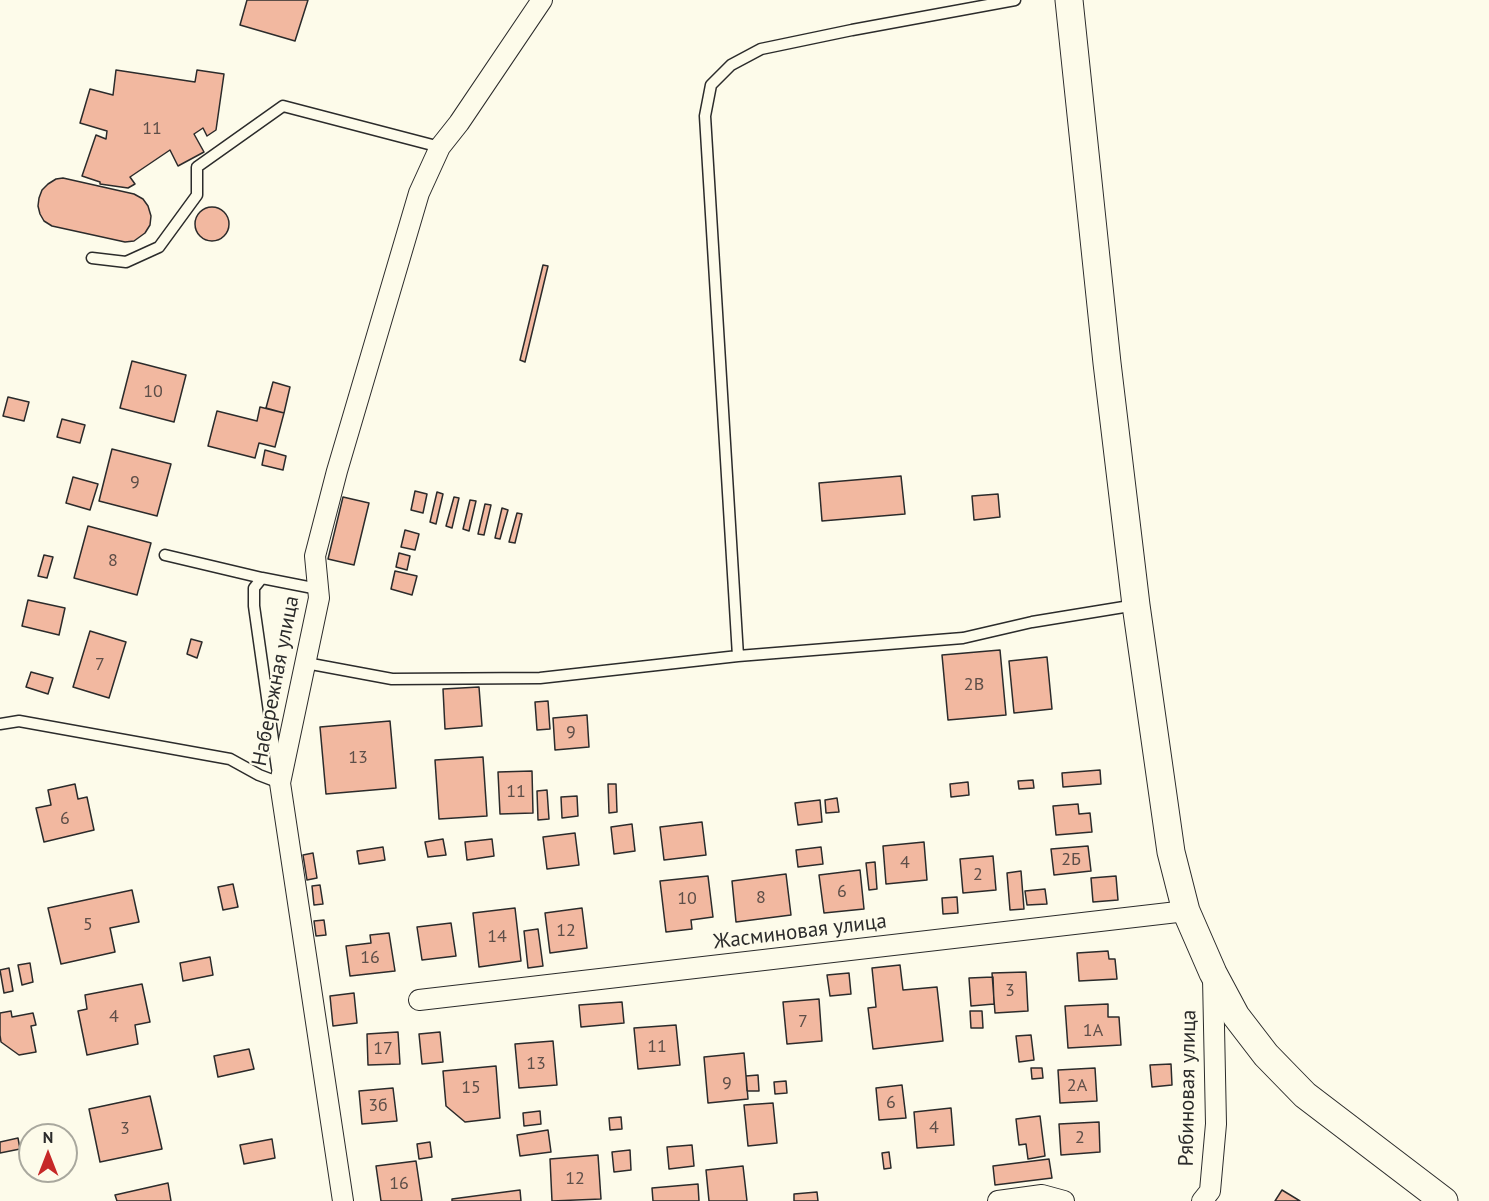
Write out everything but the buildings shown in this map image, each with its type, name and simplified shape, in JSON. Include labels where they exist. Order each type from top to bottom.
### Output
[{"type":"street","name":"Набережная улица","points":[[344,1201],[280,783],[319,598],[315,556],[337,471],[420,193],[441,147],[542,0]]},
{"type":"street","points":[[1069,0],[1106,351],[1136,605],[1172,852],[1186,912],[1213,973],[1236,1016],[1266,1054],[1305,1095],[1444,1201]]},
{"type":"street","name":"Жасминовая улица","points":[[419,1000],[1186,912]]},
{"type":"street","name":"Рябиновая улица","points":[[1202,1201],[1210,1191],[1216,1124],[1213,973]]},
{"type":"street","points":[[998,1201],[1042,1195],[1064,1201]]},
{"type":"lane","points":[[738,656],[705,116],[711,85],[731,65],[761,49],[1015,0]]},
{"type":"lane","points":[[92,258],[126,262],[159,247],[197,195],[197,167],[283,106],[441,147]]},
{"type":"lane","points":[[165,555],[318,589]]},
{"type":"lane","points":[[262,578],[254,588],[254,606],[280,783]]},
{"type":"lane","points":[[306,663],[392,679],[540,678],[738,656],[963,638],[1032,622],[1136,605]]},
{"type":"lane","points":[[0,724],[19,721],[230,759],[280,783]]}]
